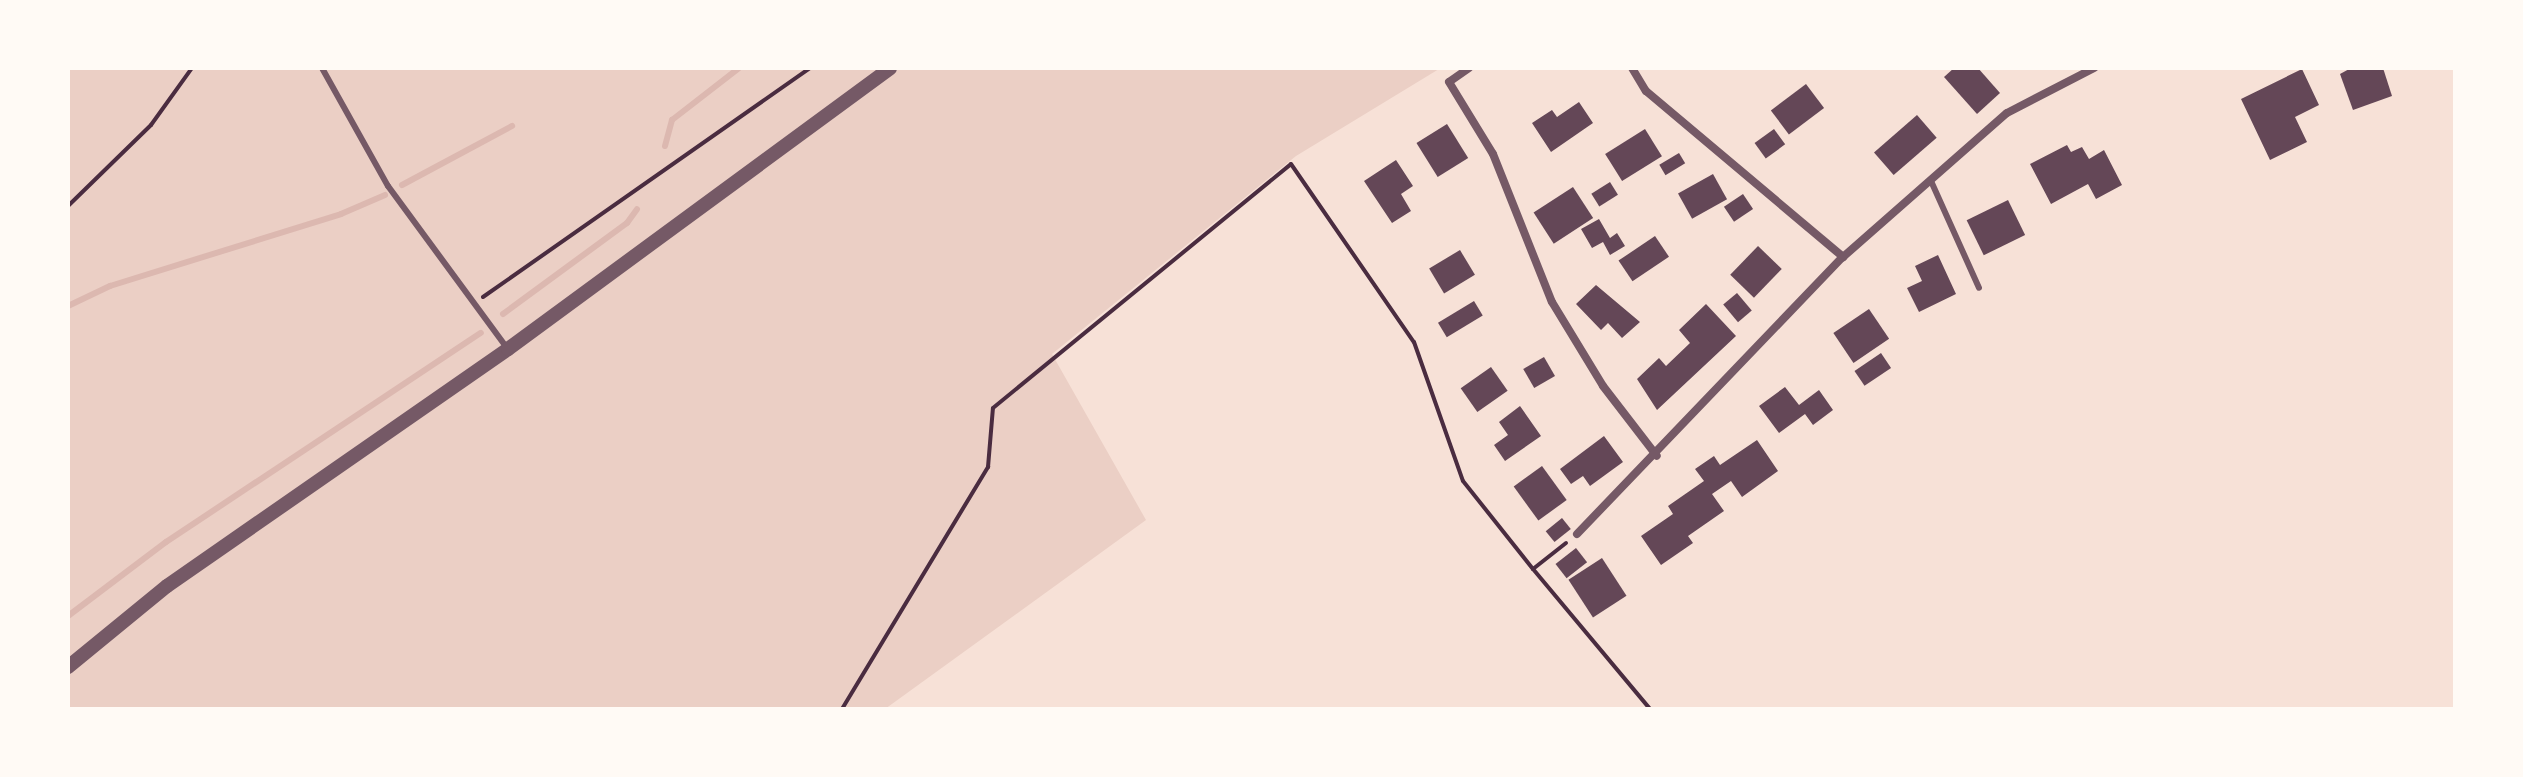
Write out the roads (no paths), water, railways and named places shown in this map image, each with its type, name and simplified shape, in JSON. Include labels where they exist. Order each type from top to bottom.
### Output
[{"type":"street","points":[[68,667],[167,586],[508,349],[890,68]]},
{"type":"street","points":[[1469,68],[1449,82],[1493,154],[1552,302],[1603,386],[1657,456]]},
{"type":"street","points":[[1632,68],[1646,91],[1843,257]]},
{"type":"street","points":[[1577,534],[1657,456],[1843,257],[2007,113],[2092,68]]},
{"type":"lane","points":[[322,68],[388,186],[508,349]]},
{"type":"lane","points":[[1931,181],[1979,288]]},
{"type":"waterway","points":[[665,146],[672,120],[739,68]]},
{"type":"waterway","points":[[402,185],[512,126]]},
{"type":"waterway","points":[[68,306],[110,286],[341,214],[385,195]]},
{"type":"waterway","points":[[503,314],[627,223],[637,209]]},
{"type":"waterway","points":[[68,616],[166,542],[481,333]]}]
